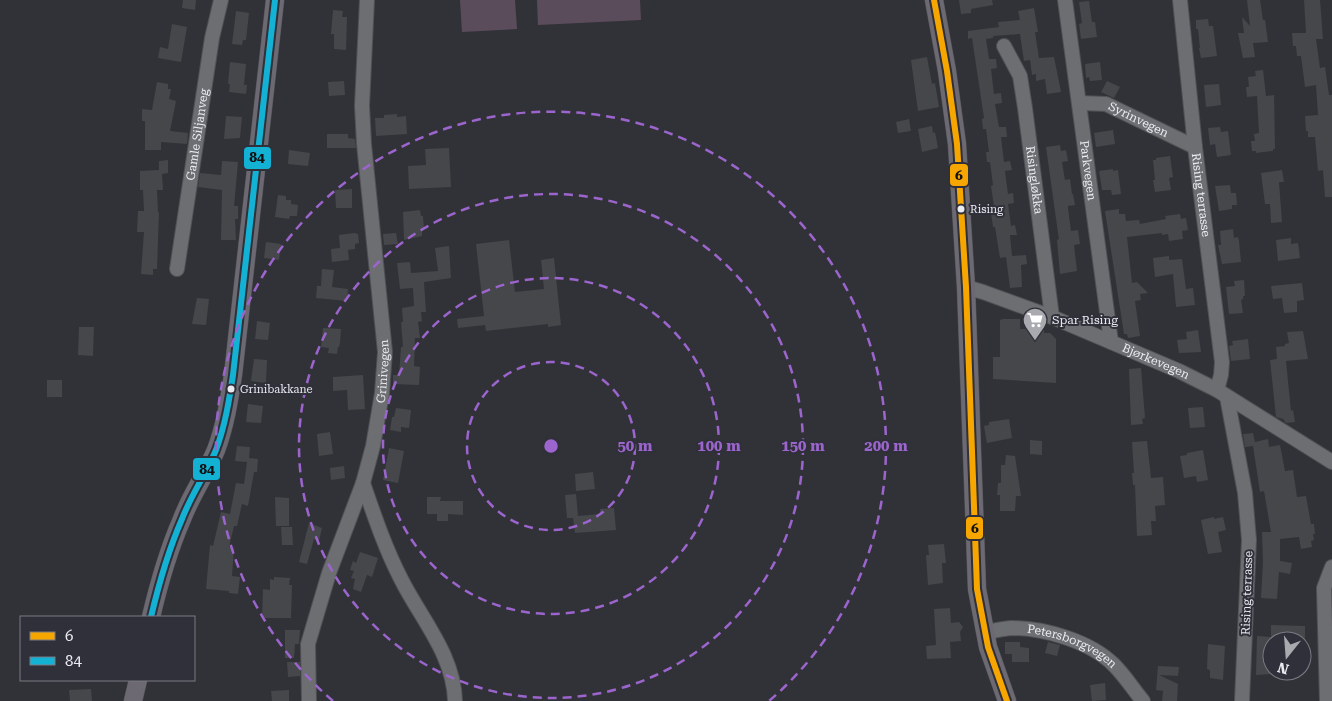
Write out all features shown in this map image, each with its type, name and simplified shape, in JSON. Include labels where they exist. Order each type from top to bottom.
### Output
[{"type":"main road","points":[[151,616],[171,547],[182,517],[216,450],[226,414],[233,375],[275,0]]},
{"type":"main road","points":[[934,0],[947,71],[957,144],[966,287],[977,588],[984,632],[1007,701]]},
{"type":"main road","points":[[133,701],[138,681]]},
{"type":"street","name":"Gamle Siljanveg","points":[[177,269],[212,38],[221,0]]},
{"type":"street","name":"Grinivegen","points":[[309,701],[308,644],[329,574],[363,482],[373,446],[379,418],[385,352],[364,144],[362,106],[367,0]]},
{"type":"street","name":"Parkvegen","points":[[1065,0],[1111,342]]},
{"type":"street","name":"Rising terrasse","points":[[1180,0],[1195,147],[1222,362],[1222,394],[1245,493],[1249,540],[1242,701]]},
{"type":"street","name":"Risingløkka","points":[[1004,46],[1020,76],[1052,317]]},
{"type":"street","name":"Syrinvegen","points":[[1080,103],[1106,104],[1195,147]]},
{"type":"street","name":"Bjørkevegen","points":[[966,287],[1052,317],[1178,371],[1222,394],[1332,462]]},
{"type":"street","points":[[363,482],[392,563],[452,672],[455,701]]},
{"type":"street","points":[[1327,701],[1328,638],[1324,588],[1332,567]]},
{"type":"street","name":"Petersborgvegen","points":[[984,632],[1009,628],[1023,629],[1053,634],[1074,641],[1096,652],[1113,664],[1143,701]]},
{"type":"shaded area","points":[[460,0],[515,0],[517,29],[462,32]]},
{"type":"shaded area","points":[[537,0],[640,0],[641,20],[538,25]]},
{"type":"building","points":[[183,0],[196,0],[195,10],[182,8]]},
{"type":"building","points":[[959,0],[992,0],[993,5],[971,9],[971,13],[961,14]]},
{"type":"building","points":[[1247,0],[1260,0],[1268,42],[1253,43],[1255,57],[1243,58],[1238,33],[1244,33],[1242,17],[1250,26]]},
{"type":"building","points":[[1304,0],[1320,0],[1323,39],[1316,39],[1320,68],[1325,67],[1329,95],[1332,95],[1332,197],[1325,197],[1323,170],[1318,171],[1315,137],[1308,137],[1308,131],[1306,131],[1305,116],[1318,115],[1316,85],[1305,87],[1301,56],[1297,56],[1296,46],[1293,46],[1292,33],[1306,33]]},
{"type":"building","points":[[1089,1],[1092,22],[1095,22],[1097,37],[1081,39],[1079,24],[1082,23],[1079,2]]},
{"type":"building","points":[[1034,8],[1038,32],[1035,32],[1039,58],[1054,57],[1061,92],[1047,94],[1045,79],[1036,81],[1036,74],[1032,75],[1030,60],[1024,61],[1020,34],[993,36],[993,38],[986,39],[989,59],[996,59],[997,68],[991,69],[994,94],[1001,93],[1002,103],[995,104],[999,127],[1006,127],[1007,137],[1001,137],[1004,162],[1010,161],[1012,170],[1005,171],[1008,194],[1013,193],[1014,203],[1008,204],[1011,226],[1015,225],[1017,235],[1010,235],[1012,256],[1026,255],[1027,264],[1021,265],[1022,287],[1010,288],[1006,257],[1000,258],[995,227],[993,227],[991,213],[995,213],[991,186],[993,185],[990,162],[987,162],[986,152],[989,152],[986,129],[983,129],[982,119],[984,118],[972,38],[968,39],[968,31],[999,27],[998,22],[1020,20],[1018,11]]},
{"type":"building","points":[[333,10],[343,11],[342,17],[347,17],[346,50],[334,49],[334,34],[331,34]]},
{"type":"building","points":[[236,11],[249,13],[246,40],[243,40],[242,45],[232,44]]},
{"type":"building","points":[[1208,19],[1209,26],[1213,26],[1217,56],[1201,58],[1196,20]]},
{"type":"building","points":[[172,24],[187,27],[181,62],[158,58],[160,47],[168,49]]},
{"type":"building","points":[[927,57],[932,84],[935,83],[939,107],[918,111],[911,60]]},
{"type":"building","points":[[230,62],[246,64],[244,85],[247,85],[246,94],[229,92]]},
{"type":"building","points":[[1100,62],[1102,80],[1090,81],[1089,77],[1086,78],[1085,64]]},
{"type":"building","points":[[1263,70],[1266,96],[1274,95],[1275,149],[1273,151],[1256,153],[1256,151],[1252,151],[1251,141],[1255,141],[1254,134],[1259,133],[1257,96],[1247,97],[1246,87],[1249,87],[1248,77],[1256,76],[1255,71]]},
{"type":"building","points":[[344,81],[345,95],[329,96],[328,82]]},
{"type":"building","points":[[1107,81],[1120,87],[1114,98],[1101,92]]},
{"type":"building","points":[[157,82],[168,84],[168,89],[171,89],[169,99],[176,101],[170,131],[188,133],[187,144],[161,142],[161,150],[145,150],[145,121],[142,121],[142,109],[152,110]]},
{"type":"building","points":[[1219,84],[1221,105],[1206,107],[1204,85]]},
{"type":"building","points":[[397,114],[397,117],[406,116],[407,134],[376,136],[375,118],[384,118],[384,115]]},
{"type":"building","points":[[226,116],[242,117],[240,138],[224,139]]},
{"type":"building","points":[[909,119],[911,131],[898,133],[896,122]]},
{"type":"building","points":[[932,126],[938,148],[922,152],[918,129]]},
{"type":"building","points":[[1220,127],[1221,132],[1228,131],[1231,155],[1217,157],[1215,144],[1210,145],[1208,128]]},
{"type":"building","points":[[1113,130],[1115,144],[1096,147],[1094,133]]},
{"type":"building","points":[[327,134],[348,134],[348,138],[355,139],[356,148],[327,148]]},
{"type":"building","points":[[1060,145],[1061,151],[1066,150],[1068,161],[1062,162],[1065,180],[1070,179],[1075,205],[1068,206],[1071,231],[1078,230],[1080,244],[1074,245],[1077,271],[1060,274],[1057,240],[1059,239],[1046,147]]},
{"type":"building","points":[[449,148],[451,187],[409,189],[408,166],[426,165],[425,149]]},
{"type":"building","points":[[289,150],[310,153],[308,166],[288,164]]},
{"type":"building","points":[[1170,156],[1173,177],[1169,178],[1171,190],[1155,192],[1153,160]]},
{"type":"building","points":[[168,160],[168,173],[162,174],[163,190],[157,190],[159,212],[157,269],[153,269],[153,275],[141,274],[144,232],[137,232],[138,211],[144,211],[143,190],[140,190],[140,171],[159,170],[159,161]]},
{"type":"building","points":[[222,161],[238,162],[234,206],[238,206],[238,219],[235,219],[236,240],[221,240],[222,190],[198,187],[200,173],[221,175]]},
{"type":"building","points":[[1113,169],[1113,171],[1118,170],[1121,194],[1112,195],[1111,190],[1102,190],[1099,171]]},
{"type":"building","points":[[1282,170],[1284,182],[1279,182],[1282,222],[1271,223],[1270,204],[1265,204],[1261,173]]},
{"type":"building","points":[[1230,185],[1231,193],[1236,193],[1237,205],[1232,205],[1232,209],[1219,211],[1215,186]]},
{"type":"building","points":[[352,189],[352,208],[336,208],[335,190]]},
{"type":"building","points":[[278,195],[286,196],[286,200],[291,200],[291,204],[298,205],[297,216],[290,216],[289,219],[275,217]]},
{"type":"building","points":[[1119,209],[1119,214],[1125,214],[1126,221],[1139,220],[1140,224],[1166,219],[1165,216],[1180,214],[1181,219],[1186,218],[1188,230],[1182,231],[1183,239],[1169,241],[1168,234],[1162,235],[1162,233],[1127,237],[1132,283],[1137,282],[1148,293],[1140,294],[1141,300],[1135,301],[1140,336],[1128,338],[1127,334],[1124,334],[1105,211]]},
{"type":"building","points":[[420,210],[421,216],[423,216],[424,229],[422,229],[422,236],[404,240],[403,212]]},
{"type":"building","points":[[1233,229],[1234,238],[1238,237],[1239,241],[1241,262],[1222,264],[1218,245],[1221,245],[1220,231]]},
{"type":"building","points":[[396,233],[398,244],[384,245],[383,234]]},
{"type":"building","points":[[358,234],[359,243],[355,244],[355,249],[348,250],[349,260],[332,262],[331,249],[340,248],[339,235]]},
{"type":"building","points":[[1291,238],[1291,244],[1298,243],[1300,258],[1278,261],[1276,240]]},
{"type":"building","points":[[509,240],[515,292],[544,289],[541,260],[554,258],[561,325],[548,327],[548,324],[486,331],[485,325],[458,328],[457,319],[484,316],[476,244]]},
{"type":"building","points":[[266,242],[281,244],[279,260],[264,258]]},
{"type":"building","points":[[449,246],[451,278],[424,282],[426,312],[421,312],[422,321],[418,322],[420,338],[415,338],[414,366],[420,367],[419,385],[393,384],[393,375],[399,375],[401,347],[403,347],[402,308],[414,306],[413,288],[400,289],[397,263],[410,262],[411,273],[438,271],[435,248]]},
{"type":"building","points":[[1169,256],[1169,260],[1182,259],[1186,289],[1193,288],[1195,305],[1176,307],[1173,274],[1155,277],[1153,258]]},
{"type":"building","points":[[322,269],[334,270],[332,287],[348,289],[347,301],[316,298],[317,286],[321,286]]},
{"type":"building","points":[[1244,280],[1245,296],[1241,300],[1243,313],[1229,314],[1226,287],[1235,286],[1234,281]]},
{"type":"building","points":[[1302,283],[1304,300],[1297,301],[1297,312],[1284,313],[1282,298],[1273,299],[1271,286]]},
{"type":"building","points":[[197,298],[209,299],[206,325],[192,324]]},
{"type":"building","points":[[1020,319],[1020,329],[1044,329],[1044,333],[1050,333],[1056,339],[1056,383],[993,379],[993,357],[1000,357],[1000,320]]},
{"type":"building","points":[[257,321],[270,323],[268,340],[255,339]]},
{"type":"building","points":[[79,327],[94,327],[93,356],[78,355]]},
{"type":"building","points":[[323,328],[341,329],[337,354],[328,353],[329,348],[321,347]]},
{"type":"building","points":[[1198,330],[1201,352],[1179,353],[1177,340],[1187,339],[1186,332]]},
{"type":"building","points":[[1303,331],[1308,359],[1286,361],[1291,411],[1293,410],[1295,422],[1286,423],[1283,419],[1276,417],[1270,360],[1277,359],[1276,347],[1285,346],[1285,344],[1289,343],[1287,332]]},
{"type":"building","points":[[1248,339],[1250,359],[1231,361],[1229,346],[1233,345],[1232,341]]},
{"type":"building","points":[[254,359],[267,360],[266,383],[251,381]]},
{"type":"building","points":[[1141,368],[1145,418],[1142,419],[1143,424],[1131,425],[1129,369]]},
{"type":"building","points":[[363,375],[365,409],[348,410],[347,390],[333,391],[333,377]]},
{"type":"building","points":[[47,380],[62,380],[62,397],[47,397]]},
{"type":"building","points":[[248,404],[263,406],[261,423],[246,422]]},
{"type":"building","points":[[1203,407],[1205,427],[1190,428],[1188,408]]},
{"type":"building","points":[[396,408],[411,410],[409,428],[401,427],[401,432],[390,430]]},
{"type":"building","points":[[1009,419],[1012,438],[987,443],[984,426],[989,425],[989,422]]},
{"type":"building","points":[[330,432],[333,454],[319,456],[317,434]]},
{"type":"building","points":[[1253,433],[1255,442],[1268,439],[1269,447],[1280,445],[1285,471],[1293,470],[1297,497],[1306,496],[1311,524],[1314,524],[1315,534],[1313,534],[1314,540],[1311,541],[1312,547],[1301,549],[1299,537],[1280,539],[1280,561],[1292,563],[1290,574],[1279,572],[1277,599],[1261,598],[1262,532],[1271,532],[1264,491],[1260,492],[1253,446],[1245,447],[1243,434]]},
{"type":"building","points":[[1030,440],[1042,441],[1042,455],[1030,454]]},
{"type":"building","points":[[1147,441],[1151,478],[1163,477],[1165,505],[1155,506],[1156,521],[1151,521],[1152,535],[1137,536],[1135,485],[1133,485],[1132,473],[1134,473],[1132,442]]},
{"type":"building","points":[[237,446],[250,447],[249,458],[258,459],[257,472],[254,472],[248,506],[242,504],[237,526],[234,526],[229,547],[234,548],[232,576],[240,577],[238,594],[229,593],[229,591],[206,589],[210,545],[213,546],[221,512],[230,514],[236,483],[244,484],[247,462],[235,461]]},
{"type":"building","points":[[389,448],[404,451],[398,483],[383,480]]},
{"type":"building","points":[[1203,450],[1208,480],[1197,482],[1196,476],[1184,478],[1180,456]]},
{"type":"building","points":[[1006,455],[1015,456],[1021,496],[1016,496],[1015,511],[1000,511],[1000,495],[997,495],[998,483],[1001,483],[1001,465],[1005,465]]},
{"type":"building","points":[[344,466],[345,478],[331,480],[330,468]]},
{"type":"building","points":[[593,472],[595,489],[576,491],[575,474]]},
{"type":"building","points":[[576,494],[578,516],[600,514],[600,509],[614,508],[616,530],[575,533],[573,518],[567,518],[565,495]]},
{"type":"building","points":[[275,497],[289,498],[289,526],[276,526]]},
{"type":"building","points":[[427,497],[441,497],[440,501],[463,501],[463,515],[448,514],[448,521],[437,521],[437,514],[427,514]]},
{"type":"building","points":[[1214,517],[1214,519],[1223,517],[1226,530],[1218,532],[1222,552],[1208,554],[1201,520]]},
{"type":"building","points":[[309,523],[322,528],[319,541],[314,539],[307,564],[299,562]]},
{"type":"building","points":[[281,527],[292,527],[293,545],[282,545]]},
{"type":"building","points":[[944,544],[946,563],[942,563],[943,583],[928,585],[926,555],[929,555],[928,545]]},
{"type":"building","points":[[360,552],[378,558],[372,577],[367,575],[361,592],[353,589],[355,579],[351,578],[354,571],[350,570],[353,561],[356,563]]},
{"type":"building","points":[[274,577],[290,578],[289,585],[292,585],[291,618],[262,618],[263,589],[270,590],[270,579],[274,580]]},
{"type":"building","points":[[950,608],[951,623],[959,622],[963,627],[960,632],[961,641],[950,642],[951,658],[927,659],[926,646],[936,645],[934,609]]},
{"type":"building","points":[[1271,625],[1305,626],[1305,631],[1271,631]]},
{"type":"building","points":[[285,630],[300,630],[299,644],[295,644],[294,658],[285,658]]},
{"type":"building","points":[[1257,636],[1262,636],[1262,675],[1256,675]]},
{"type":"building","points":[[1005,642],[1020,642],[1020,647],[1029,648],[1029,662],[1012,662],[1012,654],[1005,654]]},
{"type":"building","points":[[1048,642],[1060,645],[1057,656],[1045,653]]},
{"type":"building","points":[[1208,644],[1225,646],[1223,680],[1210,678],[1210,670],[1207,669]]},
{"type":"building","points":[[287,662],[300,662],[300,676],[288,677]]},
{"type":"building","points":[[1158,666],[1179,667],[1178,676],[1159,675],[1178,684],[1177,701],[1162,701],[1163,691],[1156,690]]},
{"type":"building","points":[[1105,683],[1106,700],[1092,701],[1090,685]]},
{"type":"building","points":[[91,689],[92,701],[70,701],[69,690]]},
{"type":"building","points":[[289,690],[289,701],[272,701],[271,691]]},
{"type":"transit line","name":"84","points":[[151,616],[172,543],[216,450],[226,413],[233,375],[275,0]]},
{"type":"transit line","name":"6","points":[[934,0],[947,71],[957,144],[966,287],[977,589],[988,647],[1007,701]]},
{"type":"place","name":"Rising","points":[[961,209]]},
{"type":"place","name":"Spar Rising","points":[[1035,341]]},
{"type":"place","name":"Grinibakkane","points":[[231,389]]}]
